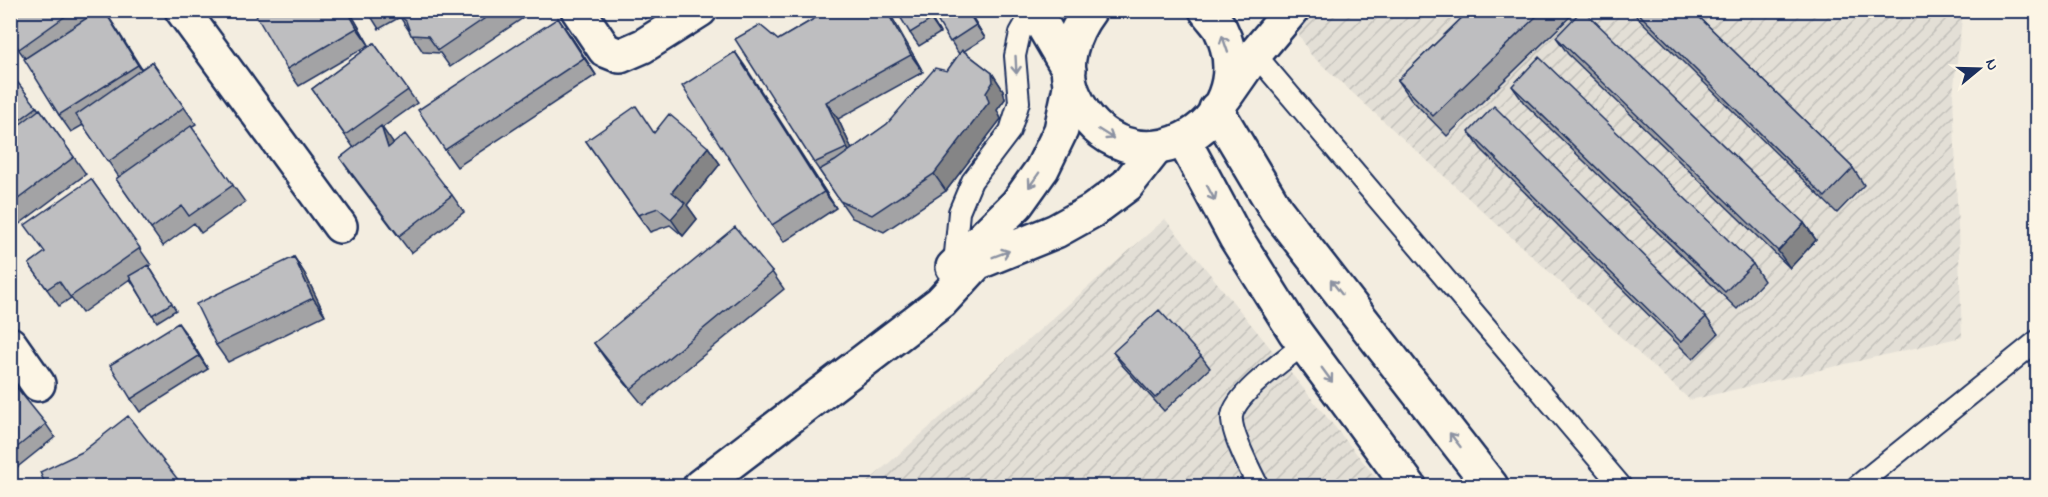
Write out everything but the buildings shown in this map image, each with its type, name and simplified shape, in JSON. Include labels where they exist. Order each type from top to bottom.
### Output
[{"type":"main road","points":[[182,10],[340,226]]},
{"type":"main road","points":[[578,10],[605,50],[620,56],[643,46],[700,10]]},
{"type":"main road","points":[[1033,10],[1069,79],[1082,112],[1101,133],[1128,146],[1170,145]]},
{"type":"main road","points":[[941,302],[954,264],[1017,204],[1042,169],[1061,130],[1069,79],[1068,58],[1074,35],[1090,10]]},
{"type":"main road","points":[[1206,10],[1219,27],[1228,54],[1228,82],[1219,105]]},
{"type":"main road","points":[[700,486],[941,302],[977,263],[1056,231],[1092,211],[1127,185],[1170,145],[1206,124],[1256,54],[1292,10]]},
{"type":"main road","points":[[1219,105],[1277,211],[1491,486]]},
{"type":"main road","points":[[1170,145],[1236,238],[1304,344],[1409,486]]},
{"type":"main road","points":[[10,344],[38,384]]},
{"type":"lane","points":[[954,264],[959,212],[972,181],[1010,131],[1019,102],[1016,56],[1020,33],[1033,10]]},
{"type":"lane","points":[[1256,54],[1621,486]]},
{"type":"lane","points":[[1857,486],[2037,340]]},
{"type":"lane","points":[[1258,486],[1238,442],[1232,416],[1245,393],[1304,344]]},
{"type":"shaded area","points":[[1285,11],[1963,11],[1953,94],[1962,337],[1690,400],[1311,55]]},
{"type":"shaded area","points":[[1165,219],[1383,486],[863,486]]}]
